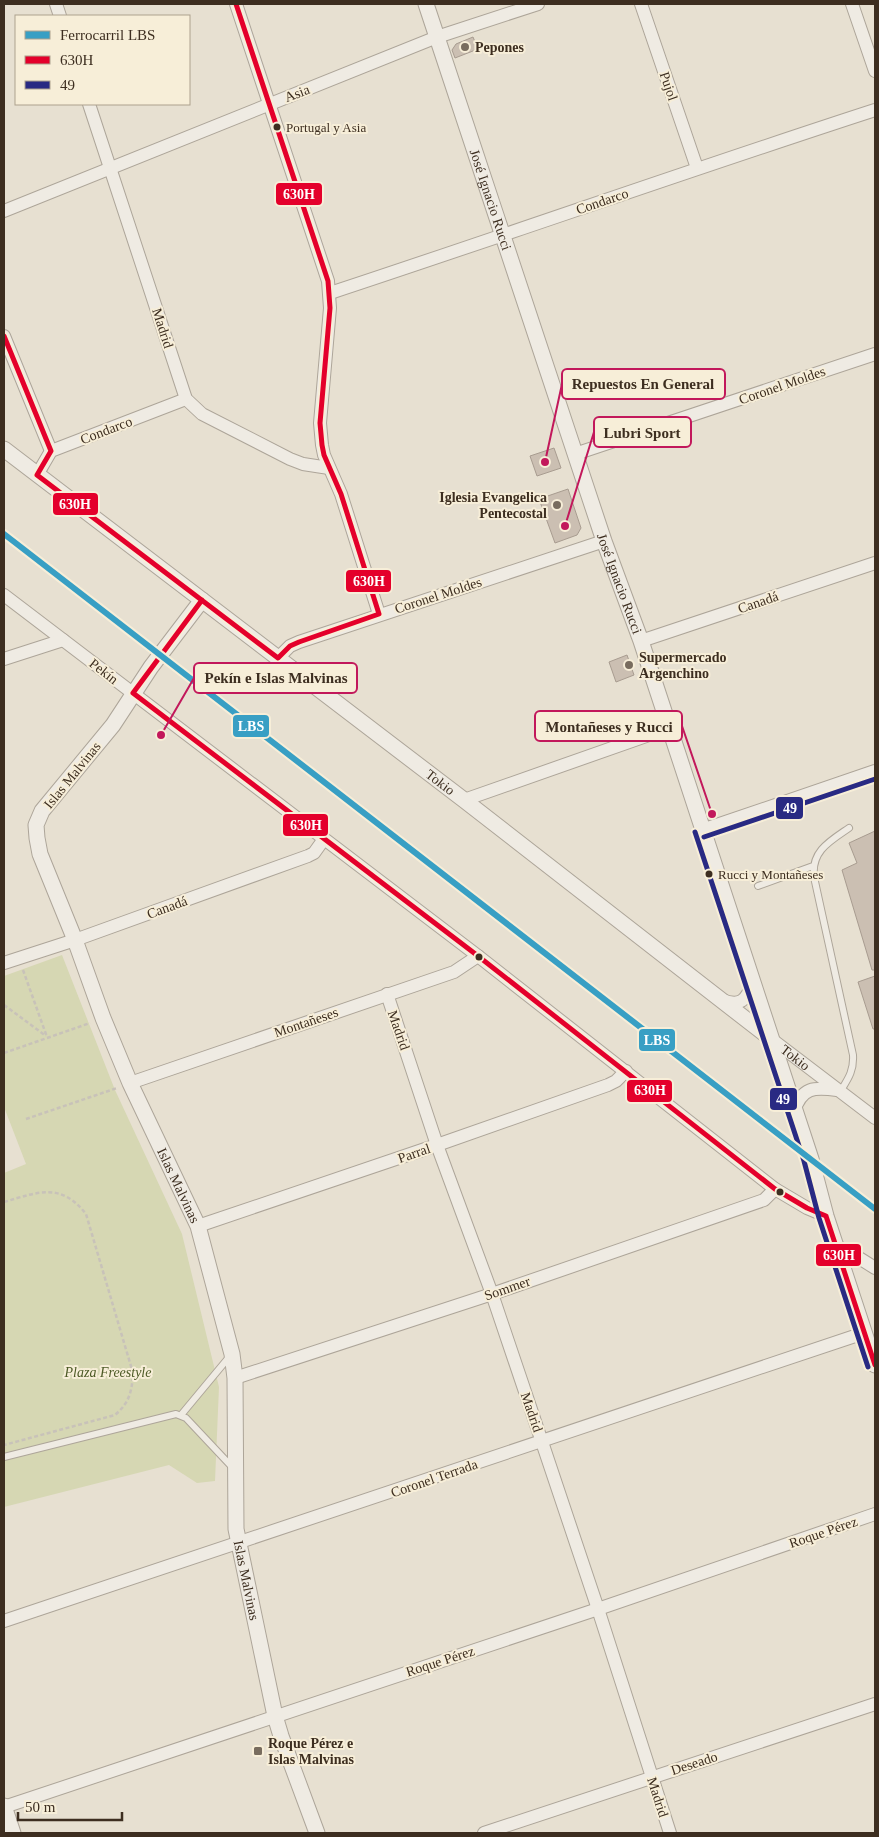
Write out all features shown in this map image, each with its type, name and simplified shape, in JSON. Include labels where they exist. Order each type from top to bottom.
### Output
[{"type":"street","points":[[236,4],[326,274],[330,293],[330,308],[320,424],[322,445],[379,614]]},
{"type":"street","name":"José Ignacio Rucci","points":[[426,4],[604,540],[641,641],[875,1365]]},
{"type":"street","name":"Asia","points":[[4,211],[270,103],[437,38],[538,4]]},
{"type":"street","name":"Pujol","points":[[641,4],[697,168]]},
{"type":"street","points":[[852,4],[875,71]]},
{"type":"street","name":"Madrid","points":[[89,105],[186,399]]},
{"type":"street","name":"Condarco","points":[[330,293],[504,236],[697,168],[875,110]]},
{"type":"street","points":[[4,336],[52,451],[37,475]]},
{"type":"street","name":"Coronel Moldes","points":[[575,454],[875,354]]},
{"type":"street","points":[[186,399],[202,414],[290,459],[303,464],[329,468]]},
{"type":"street","name":"Condarco","points":[[52,451],[186,399]]},
{"type":"street","name":"Tokio","points":[[4,449],[464,800],[875,1118]]},
{"type":"street","name":"Coronel Moldes","points":[[278,658],[290,646],[299,642],[604,540]]},
{"type":"street","name":"Canadá","points":[[641,641],[875,563]]},
{"type":"street","name":"Pekín","points":[[4,595],[478,956],[775,1190],[807,1208],[826,1216]]},
{"type":"street","name":"Islas Malvinas","points":[[202,600],[151,667],[113,725],[42,811],[36,825],[37,838],[40,854],[103,1018],[130,1083],[202,1238],[232,1354],[235,1378],[236,1529],[275,1716],[317,1833]]},
{"type":"street","points":[[4,659],[63,640]]},
{"type":"street","points":[[464,800],[668,728]]},
{"type":"street","points":[[702,830],[875,771]]},
{"type":"street","name":"Canadá","points":[[4,963],[74,940],[308,856],[314,853],[324,839]]},
{"type":"street","name":"Montañeses","points":[[130,1083],[454,972],[478,956]]},
{"type":"street","points":[[719,998],[733,1004],[738,1002],[748,994],[753,983]]},
{"type":"street","name":"Madrid","points":[[387,994],[542,1442],[670,1833]]},
{"type":"street","name":"Parral","points":[[198,1226],[608,1085],[616,1081],[626,1071]]},
{"type":"street","points":[[794,1111],[798,1099],[803,1093],[811,1089],[839,1091]]},
{"type":"street","name":"Sommer","points":[[235,1378],[492,1294],[764,1200],[775,1190]]},
{"type":"street","points":[[835,1246],[848,1250],[875,1268]]},
{"type":"street","name":"Coronel Terrada","points":[[4,1621],[864,1333]]},
{"type":"street","name":"Roque Pérez","points":[[4,1807],[598,1609],[875,1514]]},
{"type":"street","name":"Deseado","points":[[484,1833],[875,1704]]},
{"type":"street","points":[[4,1807],[13,1833]]},
{"type":"lane","points":[[839,1091],[852,1072],[854,1065],[853,1056],[812,866],[822,848],[849,828]]},
{"type":"lane","points":[[758,886],[812,866]]},
{"type":"lane","points":[[181,1415],[232,1354]]},
{"type":"lane","points":[[4,1458],[170,1414],[181,1415],[191,1422],[236,1471]]},
{"type":"path","points":[[19,958],[48,1037]]},
{"type":"path","points":[[4,1005],[48,1037]]},
{"type":"path","points":[[4,1053],[103,1018]]},
{"type":"path","points":[[26,1119],[130,1083]]},
{"type":"path","points":[[4,1202],[41,1191],[66,1196],[77,1203],[86,1214],[133,1373],[130,1398],[123,1408],[114,1415],[4,1445]]},
{"type":"green space","name":"Plaza Freestyle","points":[[62,955],[115,1090],[182,1234],[219,1387],[215,1481],[197,1483],[169,1465],[4,1507],[4,1173],[26,1164],[4,1107],[4,976]]},
{"type":"building","name":"Pepones","points":[[473,37],[478,49],[455,58],[452,50],[456,44]]},
{"type":"building","points":[[554,448],[561,468],[537,476],[530,456]]},
{"type":"building","points":[[568,489],[581,528],[577,535],[555,543],[539,499]]},
{"type":"building","points":[[627,655],[634,675],[616,682],[609,662]]},
{"type":"building","points":[[875,831],[875,970],[872,970],[842,870],[857,863],[849,843]]},
{"type":"building","points":[[875,976],[875,1029],[873,1029],[858,982]]},
{"type":"rail line","name":"LBS","points":[[4,534],[875,1209]]},
{"type":"transit line","name":"630H","points":[[4,336],[51,451],[37,475],[278,658],[290,646],[299,642],[379,614],[341,494],[324,455],[322,445],[320,423],[330,308],[328,281],[236,4]]},
{"type":"transit line","name":"630H","points":[[133,693],[202,600]]},
{"type":"transit line","name":"630H","points":[[133,693],[478,956],[775,1189],[807,1208],[826,1216]]},
{"type":"transit line","name":"49","points":[[704,837],[875,779]]},
{"type":"transit line","name":"49","points":[[695,832],[804,1161],[819,1218],[868,1367]]},
{"type":"transit line","name":"630H","points":[[826,1216],[875,1365]]},
{"type":"place","name":"Pepones","points":[[465,47]]},
{"type":"place","name":"Portugal y Asia","points":[[277,127]]},
{"type":"place","name":"Repuestos En General","points":[[545,462]]},
{"type":"place","name":"Iglesia Evangelica Pentecostal","points":[[557,505]]},
{"type":"place","name":"Lubri Sport","points":[[565,526]]},
{"type":"place","name":"Supermercado Argenchino","points":[[629,665]]},
{"type":"place","name":"Pekín e Islas Malvinas","points":[[161,735]]},
{"type":"place","name":"Montañeses y Rucci","points":[[712,814]]},
{"type":"place","name":"Rucci y Montañeses","points":[[709,874]]},
{"type":"place","name":"Roque Pérez e Islas Malvinas","points":[[258,1751]]}]
